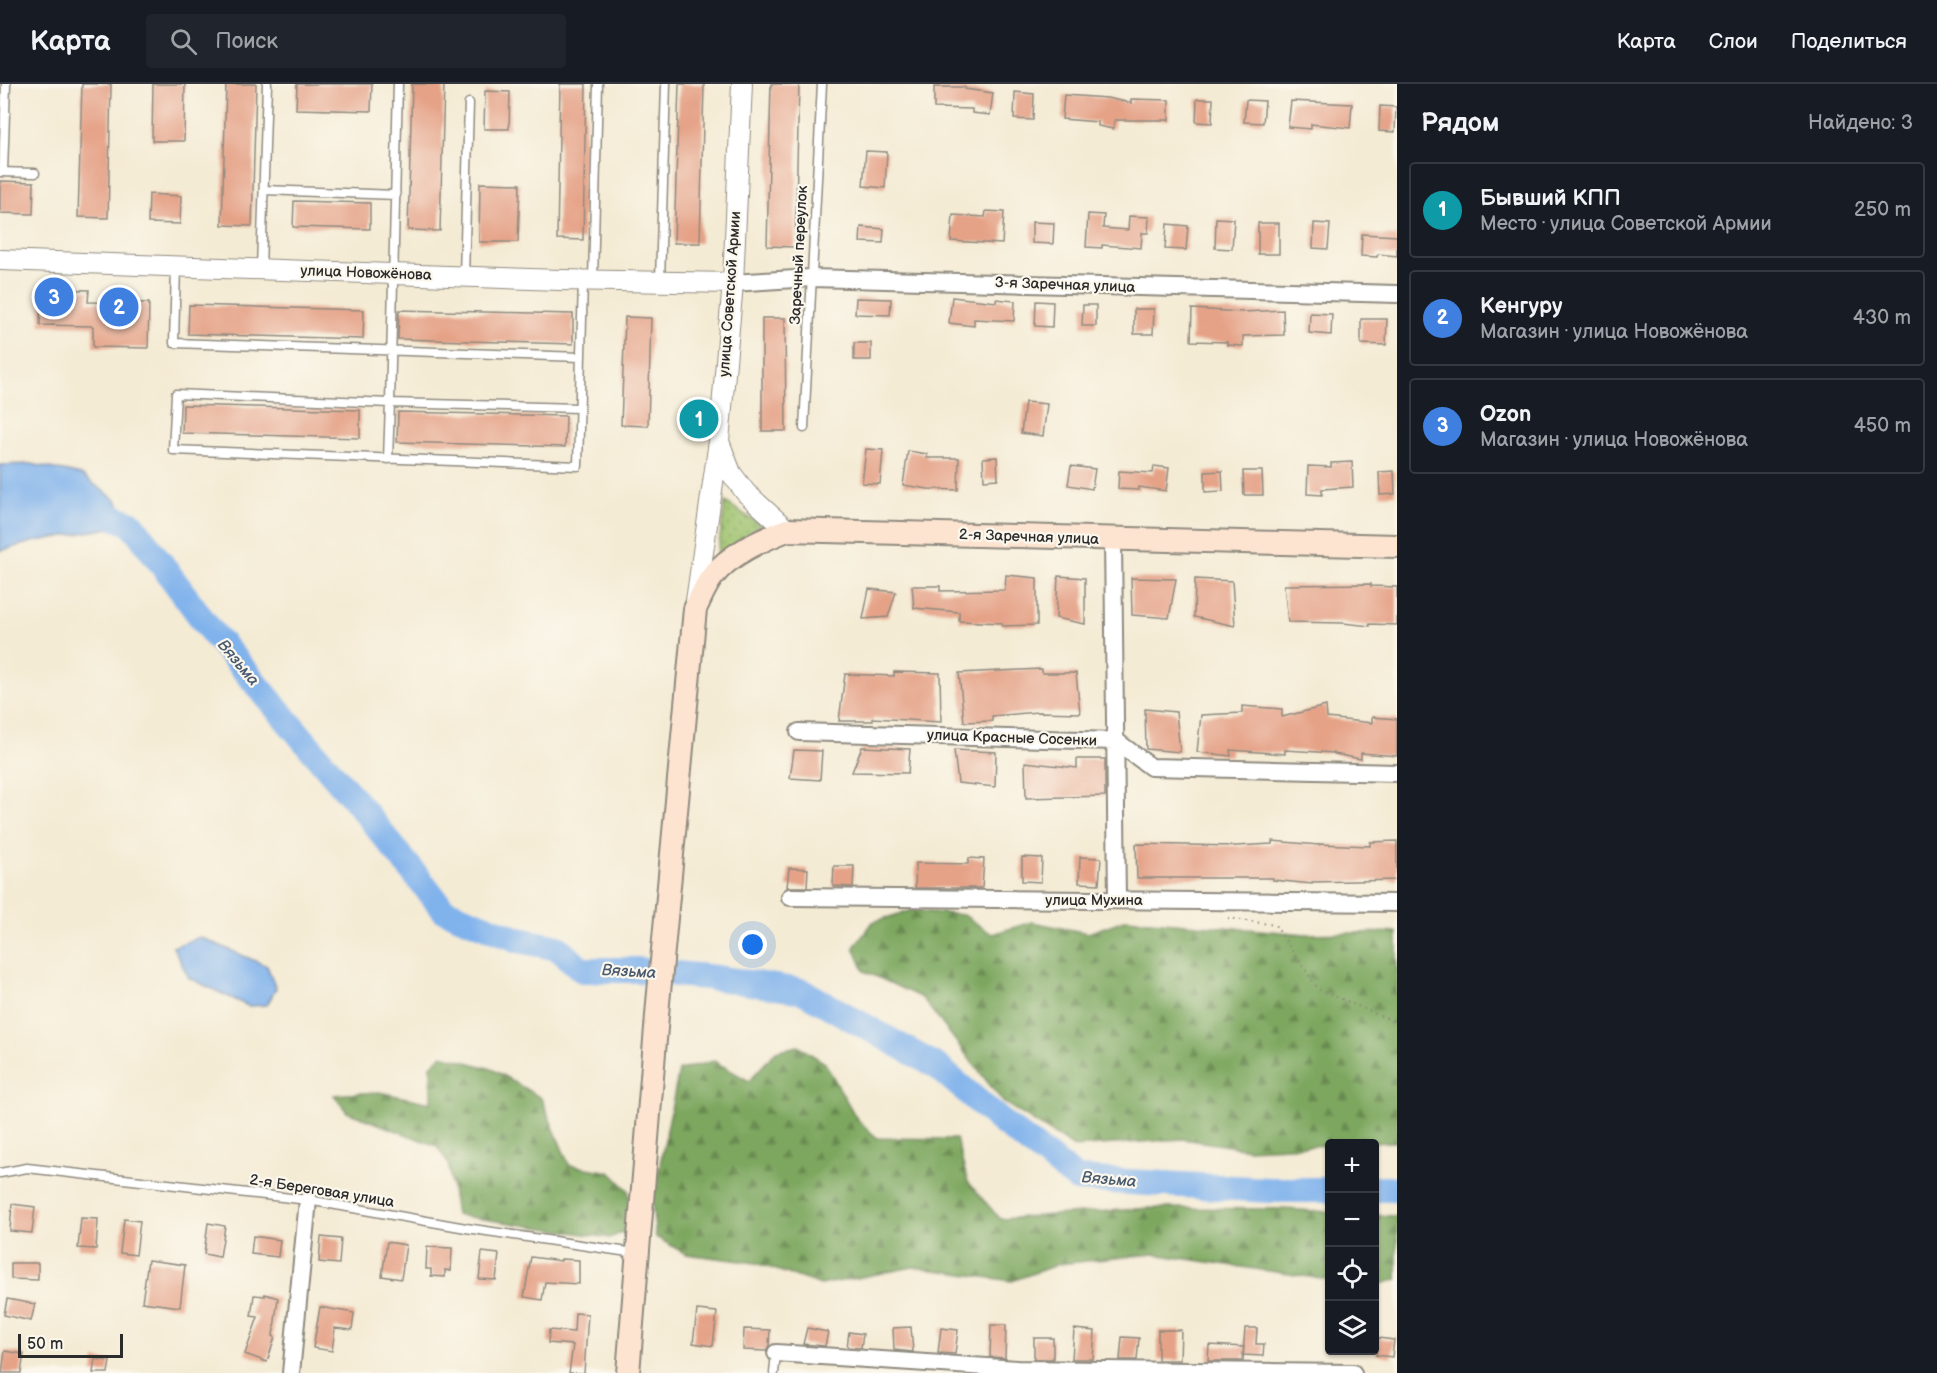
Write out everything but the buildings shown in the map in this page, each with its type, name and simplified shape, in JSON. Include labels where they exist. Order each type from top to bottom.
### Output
[{"type":"main road","name":"2-я Заречная улица","points":[[695,609],[713,575],[758,541],[787,530],[1397,546]]},
{"type":"main road","points":[[628,1373],[658,1003],[695,609]]},
{"type":"street","name":"улица Советской Армии","points":[[695,609],[719,441],[733,283],[742,84]]},
{"type":"street","name":"улица Новожёнова","points":[[0,260],[733,283]]},
{"type":"street","name":"3-я Заречная улица","points":[[733,283],[811,278],[1397,294]]},
{"type":"street","points":[[719,441],[731,473],[746,493],[787,530]]},
{"type":"street","points":[[1113,539],[1117,900]]},
{"type":"street","name":"улица Красные Сосенки","points":[[799,732],[1116,741],[1151,767],[1397,773]]},
{"type":"street","name":"улица Мухина","points":[[790,897],[1397,903]]},
{"type":"street","points":[[291,1373],[308,1200]]},
{"type":"street","points":[[776,1353],[1017,1369],[1353,1373]]},
{"type":"lane","points":[[6,84],[2,172],[35,173]]},
{"type":"lane","points":[[261,269],[267,84]]},
{"type":"lane","points":[[388,459],[398,84]]},
{"type":"lane","points":[[579,408],[390,404],[176,394],[173,450],[578,466],[581,357],[588,280],[598,84]]},
{"type":"lane","points":[[660,282],[666,84]]},
{"type":"lane","name":"Заречный переулок","points":[[804,428],[822,84]]},
{"type":"lane","points":[[464,276],[470,103]]},
{"type":"lane","points":[[264,190],[396,195]]},
{"type":"lane","points":[[176,266],[174,343],[581,357]]},
{"type":"lane","name":"2-я Береговая улица","points":[[0,1173],[27,1168],[308,1200],[466,1228],[638,1254]]},
{"type":"lane","points":[[774,1373],[776,1353]]},
{"type":"path","points":[[1219,916],[1275,925],[1318,989],[1397,1023]]},
{"type":"green space","points":[[725,502],[761,525],[717,559]]},
{"type":"green space","points":[[912,910],[964,915],[992,934],[1032,922],[1088,933],[1127,919],[1306,934],[1397,932],[1397,1142],[1379,1143],[1379,1139],[1325,1139],[1325,1145],[1248,1149],[1183,1139],[1074,1147],[1003,1102],[922,998],[864,971],[854,947],[873,922]]},
{"type":"green space","points":[[798,1046],[825,1063],[857,1119],[877,1138],[956,1139],[968,1182],[1000,1219],[1149,1208],[1284,1209],[1325,1212],[1325,1279],[1153,1254],[1059,1264],[1012,1281],[913,1267],[821,1285],[756,1263],[686,1254],[656,1237],[652,1204],[679,1070],[714,1061],[749,1081],[776,1051]]},
{"type":"green space","points":[[442,1055],[492,1069],[541,1098],[569,1165],[610,1172],[628,1190],[635,1227],[610,1238],[456,1215],[448,1163],[437,1146],[347,1112],[334,1095],[379,1092],[431,1103],[431,1066]]},
{"type":"green space","points":[[1379,1215],[1397,1216],[1397,1280],[1379,1284]]},
{"type":"water","points":[[32,464],[81,475],[116,500],[132,524],[32,542],[0,551],[0,465]]},
{"type":"water","points":[[200,937],[267,966],[276,988],[267,1005],[248,1006],[189,978],[173,947]]},
{"type":"waterway","name":"Вязьма","points":[[100,512],[132,524],[211,631],[359,805],[444,910],[519,940],[558,948],[582,970],[636,970],[717,978],[802,991],[938,1067],[1003,1123],[1077,1179],[1269,1190],[1325,1190]]},
{"type":"waterway","name":"Вязьма","points":[[1379,1189],[1397,1189]]},
{"type":"place","name":"Ozon","points":[[54,297]]},
{"type":"place","name":"Кенгуру","points":[[119,307]]},
{"type":"place","name":"Бывший КПП","points":[[699,419]]}]
